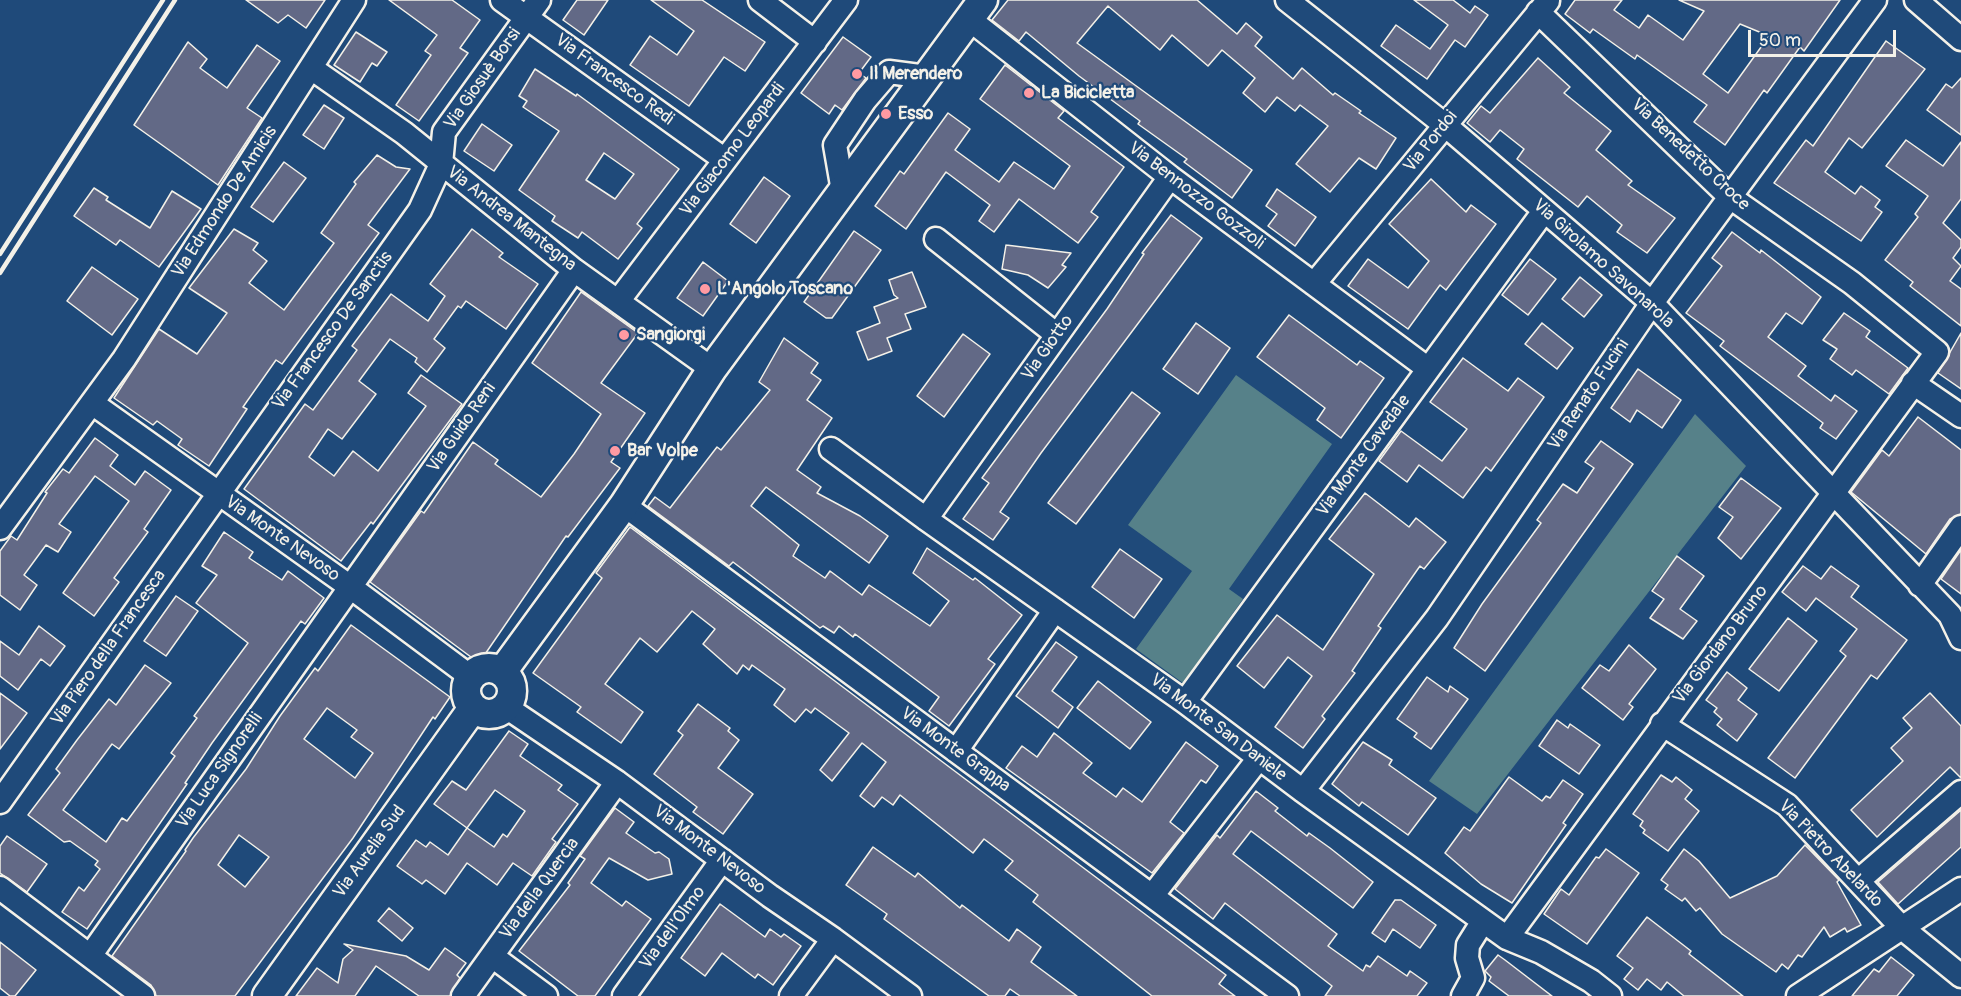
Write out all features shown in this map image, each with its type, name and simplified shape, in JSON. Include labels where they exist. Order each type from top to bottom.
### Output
[{"type":"street","name":"Via Edmondo De Amicis","points":[[0,528],[124,359],[354,0]]},
{"type":"street","name":"Via Francesco Redi","points":[[502,0],[533,8],[725,160]]},
{"type":"street","points":[[760,0],[814,42]]},
{"type":"street","name":"Via Giacomo Leopardi","points":[[619,300],[846,0]]},
{"type":"street","name":"Via Girolamo Savonarola","points":[[1287,0],[1445,125],[1652,303],[1950,615],[1961,638]]},
{"type":"street","name":"Via Renato Fucini","points":[[1303,791],[1437,618],[1652,303],[1875,0]]},
{"type":"street","points":[[1916,0],[1961,39]]},
{"type":"street","name":"Via Pordoi","points":[[1314,284],[1543,6]]},
{"type":"street","name":"Via Benedetto Croce","points":[[1543,6],[1730,197],[1852,283],[1937,352]]},
{"type":"street","name":"Via Giosuè Borsi","points":[[441,164],[444,132],[533,8]]},
{"type":"street","points":[[502,672],[624,505],[712,369],[976,10]]},
{"type":"street","name":"Via Bennozzo Gozzoli","points":[[976,10],[1170,177],[1428,368]]},
{"type":"street","name":"Via Andrea Mantegna","points":[[311,68],[404,133],[574,270],[619,300],[712,369]]},
{"type":"street","name":"Via Francesco De Sanctis","points":[[217,494],[420,210],[441,164]]},
{"type":"street","name":"Via Giotto","points":[[926,519],[1170,177]]},
{"type":"street","name":"Via Monte Cavedale","points":[[1185,702],[1544,211]]},
{"type":"street","points":[[936,239],[1057,335]]},
{"type":"street","name":"Via Guido Reni","points":[[349,586],[574,270]]},
{"type":"street","name":"Via Giordano Bruno","points":[[1507,938],[1937,352]]},
{"type":"street","points":[[1913,383],[1961,416]]},
{"type":"street","name":"Via Monte Nevoso","points":[[92,402],[217,494],[349,586],[471,677]]},
{"type":"street","name":"Via Monte San Daniele","points":[[831,449],[1185,702],[1303,791],[1507,938],[1561,963],[1610,996]]},
{"type":"street","name":"Via Piero della Francesca","points":[[0,802],[217,494]]},
{"type":"street","name":"Via Monte Grappa","points":[[624,505],[1287,996]]},
{"type":"street","points":[[1920,585],[1961,527]]},
{"type":"street","name":"Via Luca Signorelli","points":[[90,956],[349,586]]},
{"type":"street","points":[[956,751],[1055,610]]},
{"type":"street","points":[[483,669],[502,672],[512,688],[506,707],[493,714],[482,713],[473,708],[467,696],[471,677],[483,669]]},
{"type":"street","name":"Via Monte Nevoso","points":[[506,707],[617,782],[909,996]]},
{"type":"street","name":"Via Aurelia Sud","points":[[267,996],[473,708]]},
{"type":"street","name":"Via Pietro Abelardo","points":[[1662,724],[1787,805],[1902,928],[1961,976]]},
{"type":"street","points":[[1152,896],[1258,758]]},
{"type":"street","name":"Via della Quercia","points":[[463,996],[617,782]]},
{"type":"street","points":[[1858,881],[1961,792]]},
{"type":"street","name":"Via dell'Olmo","points":[[624,996],[722,860]]},
{"type":"street","points":[[0,888],[143,996]]},
{"type":"street","points":[[1798,996],[1961,889]]},
{"type":"street","points":[[1463,996],[1473,978],[1467,958],[1468,945],[1483,921]]},
{"type":"street","points":[[791,996],[833,939]]},
{"type":"street","points":[[492,956],[546,996]]},
{"type":"green space","points":[[1236,375],[1332,444],[1229,589],[1243,599],[1183,683],[1136,649],[1192,571],[1128,525]]},
{"type":"green space","points":[[1695,414],[1746,466],[1477,814],[1429,781]]},
{"type":"building","points":[[246,0],[325,0],[306,28],[288,15],[278,23]]},
{"type":"building","points":[[389,0],[452,0],[480,20],[460,48],[468,53],[419,121],[396,105],[431,55],[425,51],[437,35]]},
{"type":"building","points":[[577,0],[608,0],[584,35],[563,20]]},
{"type":"building","points":[[651,0],[702,0],[765,42],[745,71],[724,57],[689,106],[630,65],[650,36],[677,55],[694,31]]},
{"type":"building","points":[[1008,0],[1197,0],[1237,34],[1246,23],[1262,37],[1255,46],[1293,79],[1302,68],[1333,95],[1335,93],[1361,111],[1359,113],[1396,138],[1376,169],[1359,158],[1330,192],[1296,164],[1328,126],[1300,105],[1295,111],[1277,97],[1265,112],[1243,93],[1255,78],[1222,50],[1208,66],[1172,35],[1160,50],[1108,6],[1077,43],[1252,170],[1232,198],[1184,162],[1187,159],[1138,124],[1140,121],[1079,76],[1026,32],[1019,41],[992,20]]},
{"type":"building","points":[[1414,0],[1453,0],[1470,13],[1475,6],[1488,15],[1465,47],[1455,40],[1427,79],[1381,46],[1396,25],[1430,49],[1448,25]]},
{"type":"building","points":[[1575,0],[1622,0],[1614,10],[1639,28],[1648,15],[1683,40],[1704,11],[1679,0],[1840,0],[1804,51],[1800,47],[1767,93],[1764,90],[1725,145],[1694,122],[1707,105],[1637,55],[1635,59],[1593,29],[1590,33],[1565,14]],"holes":[[[1740,24],[1769,36],[1728,93],[1703,74]]]},
{"type":"building","points":[[356,32],[387,52],[377,66],[372,63],[360,82],[334,65]]},
{"type":"building","points":[[843,37],[871,57],[859,73],[866,78],[842,110],[835,105],[829,114],[801,93]]},
{"type":"building","points":[[1886,41],[1925,69],[1862,148],[1849,138],[1825,172],[1855,194],[1861,186],[1880,200],[1875,207],[1882,212],[1861,241],[1774,183],[1806,140],[1813,146]]},
{"type":"building","points":[[188,42],[207,59],[200,68],[227,88],[257,45],[280,61],[247,108],[262,118],[218,185],[134,125]]},
{"type":"building","points":[[1538,58],[1570,87],[1564,93],[1611,131],[1596,150],[1632,181],[1628,185],[1675,218],[1647,253],[1617,232],[1622,225],[1587,196],[1578,207],[1517,159],[1524,149],[1500,130],[1490,142],[1467,123],[1481,106],[1490,113]]},
{"type":"building","points":[[1005,65],[1064,111],[1058,118],[1124,167],[1091,212],[1098,217],[1078,243],[1019,199],[994,232],[979,221],[990,205],[946,172],[906,229],[875,206],[900,171],[904,174],[948,113],[970,129],[955,150],[999,182],[1014,162],[1054,189],[1070,166],[980,99]]},
{"type":"building","points":[[535,69],[576,96],[577,94],[679,169],[637,224],[642,228],[618,259],[582,232],[578,238],[552,221],[555,216],[519,190],[559,131],[523,107],[527,101],[519,96]],"holes":[[[604,153],[634,174],[615,199],[586,180]]]},
{"type":"building","points":[[1961,78],[1961,135],[1927,110],[1946,84],[1952,88]]},
{"type":"building","points":[[324,105],[344,118],[324,149],[303,135]]},
{"type":"building","points":[[482,124],[512,145],[494,171],[464,151]]},
{"type":"building","points":[[1906,140],[1943,166],[1961,142],[1961,199],[1943,223],[1961,240],[1961,247],[1953,258],[1961,266],[1950,281],[1961,289],[1961,326],[1910,286],[1913,282],[1885,260],[1918,217],[1915,214],[1928,196],[1886,166]]},
{"type":"building","points":[[377,155],[396,167],[410,169],[368,225],[379,233],[282,364],[276,360],[243,407],[247,409],[209,466],[178,445],[182,439],[157,421],[153,425],[114,398],[159,329],[197,354],[227,313],[189,288],[234,229],[258,243],[253,250],[267,261],[249,283],[284,310],[334,243],[321,233],[356,184],[354,182]]},
{"type":"building","points":[[284,162],[306,178],[273,222],[251,207]]},
{"type":"building","points":[[764,177],[790,196],[756,243],[730,224]]},
{"type":"building","points":[[1431,179],[1466,212],[1471,205],[1496,224],[1446,290],[1440,285],[1408,329],[1348,286],[1368,259],[1408,288],[1429,261],[1389,224]]},
{"type":"building","points":[[94,188],[108,197],[106,200],[150,228],[172,191],[201,209],[159,267],[120,240],[116,245],[74,216]]},
{"type":"building","points":[[1277,189],[1316,217],[1295,246],[1268,226],[1277,214],[1266,206]]},
{"type":"building","points":[[1171,215],[1202,238],[1041,453],[1000,512],[1009,518],[993,540],[963,519],[989,483],[982,478],[1107,309],[1144,254],[1142,253]]},
{"type":"building","points":[[472,229],[503,253],[499,257],[538,284],[506,329],[466,301],[461,308],[458,306],[434,339],[445,348],[427,372],[415,362],[417,358],[390,339],[359,381],[376,394],[342,439],[328,429],[309,457],[334,476],[353,451],[378,471],[426,406],[408,393],[421,375],[462,404],[373,524],[371,522],[341,561],[244,489],[305,404],[313,410],[357,350],[352,346],[391,294],[428,321],[445,296],[430,284]]},
{"type":"building","points":[[854,231],[881,250],[832,318],[826,318],[804,302]]},
{"type":"building","points":[[1732,232],[1760,253],[1761,250],[1821,297],[1802,324],[1786,313],[1768,337],[1806,366],[1798,376],[1831,401],[1835,395],[1857,411],[1836,439],[1820,428],[1823,423],[1720,346],[1724,341],[1686,313],[1722,266],[1712,258]]},
{"type":"building","points":[[1006,245],[1071,253],[1062,265],[1066,267],[1048,288],[1028,275],[1002,269]]},
{"type":"building","points":[[1530,259],[1556,279],[1528,315],[1502,295]]},
{"type":"building","points":[[703,262],[728,281],[703,316],[677,298]]},
{"type":"building","points":[[92,267],[138,299],[112,335],[67,301]]},
{"type":"building","points":[[912,272],[926,307],[905,314],[911,329],[887,338],[892,351],[868,360],[857,332],[880,323],[874,307],[898,298],[894,295],[889,280]]},
{"type":"building","points":[[1580,277],[1602,295],[1584,317],[1562,299]]},
{"type":"building","points":[[581,292],[638,333],[601,383],[645,413],[611,462],[620,468],[568,537],[566,536],[479,663],[370,582],[421,511],[424,513],[473,442],[498,460],[495,464],[541,497],[574,454],[601,414],[532,363]]},
{"type":"building","points":[[1844,313],[1870,331],[1866,337],[1908,368],[1889,394],[1856,370],[1852,375],[1830,359],[1837,349],[1823,340]]},
{"type":"building","points":[[1289,315],[1357,365],[1360,361],[1384,378],[1341,438],[1317,420],[1325,408],[1257,357]]},
{"type":"building","points":[[1196,323],[1230,348],[1198,394],[1163,369]]},
{"type":"building","points":[[1542,323],[1573,348],[1557,369],[1525,344]]},
{"type":"building","points":[[1961,333],[1961,389],[1938,373]]},
{"type":"building","points":[[963,334],[990,354],[944,417],[917,396]]},
{"type":"building","points":[[784,338],[818,363],[811,373],[821,380],[807,400],[832,418],[797,470],[821,487],[817,493],[860,516],[888,536],[869,563],[766,487],[751,506],[799,545],[793,556],[825,578],[830,571],[862,595],[869,585],[930,626],[949,601],[913,573],[927,548],[973,580],[975,578],[1022,615],[988,659],[995,664],[949,726],[929,711],[939,697],[855,634],[853,637],[839,626],[834,633],[823,626],[820,628],[733,562],[729,566],[648,506],[655,497],[670,508],[717,447],[721,450],[770,390],[759,382]]},
{"type":"building","points":[[1463,358],[1508,391],[1518,378],[1544,397],[1491,471],[1486,467],[1463,498],[1419,465],[1407,482],[1379,461],[1401,431],[1442,461],[1467,429],[1430,402]]},
{"type":"building","points":[[1638,369],[1681,400],[1662,428],[1637,410],[1630,422],[1611,408]]},
{"type":"building","points":[[1132,392],[1160,413],[1076,524],[1048,503]]},
{"type":"building","points":[[1918,417],[1961,450],[1961,514],[1950,519],[1926,554],[1851,492],[1882,450],[1889,456]]},
{"type":"building","points":[[95,438],[118,455],[110,466],[135,485],[145,471],[171,490],[144,529],[148,532],[114,578],[119,582],[94,616],[63,593],[129,501],[95,476],[59,524],[71,532],[58,552],[46,545],[24,575],[37,585],[20,610],[0,595],[0,551],[11,536],[17,540],[47,493],[45,492],[63,469],[69,473]]},
{"type":"building","points":[[1601,441],[1633,464],[1485,671],[1454,648],[1482,604],[1541,523],[1537,520],[1563,484],[1577,493],[1594,468],[1585,462]]},
{"type":"building","points":[[1741,478],[1781,508],[1741,559],[1718,538],[1733,517],[1719,507]]},
{"type":"building","points":[[1365,493],[1409,527],[1416,518],[1446,542],[1424,569],[1420,566],[1378,626],[1381,628],[1352,671],[1355,673],[1322,716],[1325,719],[1303,748],[1275,727],[1312,676],[1288,657],[1264,688],[1237,666],[1277,615],[1323,650],[1374,574],[1329,539]]},
{"type":"building","points":[[630,527],[1226,975],[1219,984],[1235,996],[1152,996],[1033,902],[1038,895],[1005,870],[1013,861],[984,839],[973,853],[900,795],[893,805],[882,797],[874,807],[860,796],[886,762],[862,743],[832,781],[820,770],[849,733],[815,708],[811,713],[806,709],[795,722],[774,705],[785,689],[752,665],[749,670],[743,665],[737,674],[703,644],[715,629],[692,611],[657,652],[640,638],[605,684],[643,712],[621,743],[577,712],[581,707],[533,673],[602,578],[596,573]]},
{"type":"building","points":[[224,532],[253,552],[249,558],[282,580],[288,571],[324,598],[305,624],[301,621],[212,743],[185,783],[187,784],[87,929],[62,912],[79,887],[84,891],[100,869],[95,865],[98,861],[70,841],[64,842],[28,815],[60,773],[56,769],[77,740],[109,699],[116,705],[145,665],[171,683],[119,749],[112,744],[63,810],[106,842],[122,818],[127,821],[175,756],[171,753],[197,718],[194,716],[248,643],[196,603],[217,575],[202,566]]},
{"type":"building","points":[[1120,549],[1162,579],[1134,618],[1092,587]]},
{"type":"building","points":[[1961,550],[1961,594],[1941,579]]},
{"type":"building","points":[[1677,556],[1704,576],[1680,609],[1697,621],[1683,639],[1650,618],[1664,599],[1652,591]]},
{"type":"building","points":[[1803,566],[1821,579],[1831,566],[1859,586],[1851,597],[1907,640],[1877,679],[1871,675],[1795,778],[1768,758],[1846,656],[1840,651],[1857,629],[1816,598],[1806,611],[1782,592]]},
{"type":"building","points":[[176,596],[198,611],[166,656],[144,641]]},
{"type":"building","points":[[1788,618],[1817,641],[1779,691],[1749,669]]},
{"type":"building","points":[[351,625],[450,697],[435,719],[433,717],[353,838],[235,996],[156,996],[151,985],[112,956],[193,838],[246,769],[280,716],[315,668],[318,671]],"holes":[[[327,708],[357,730],[351,737],[373,753],[355,778],[304,739]],[[239,835],[269,857],[245,887],[218,865]]]},
{"type":"building","points":[[39,626],[65,646],[50,666],[41,659],[18,690],[0,676],[0,641],[19,655]]},
{"type":"building","points":[[1056,642],[1077,657],[1052,691],[1073,707],[1058,728],[1016,696]]},
{"type":"building","points":[[1629,645],[1656,669],[1629,704],[1633,707],[1623,720],[1582,688],[1600,665],[1609,671]]},
{"type":"building","points":[[1727,672],[1747,688],[1738,700],[1757,714],[1737,741],[1717,725],[1722,719],[1714,712],[1717,708],[1706,700]]},
{"type":"building","points":[[1427,677],[1448,692],[1450,686],[1468,699],[1431,749],[1414,737],[1417,733],[1397,719]]},
{"type":"building","points":[[1098,681],[1151,722],[1130,749],[1077,708]]},
{"type":"building","points":[[0,693],[27,713],[0,749]]},
{"type":"building","points":[[1930,693],[1961,726],[1961,778],[1950,767],[1877,837],[1851,810],[1903,761],[1891,748],[1912,728],[1903,718]]},
{"type":"building","points":[[698,704],[730,728],[728,731],[739,740],[718,768],[753,794],[723,834],[693,812],[697,807],[654,774],[683,735],[678,731]]},
{"type":"building","points":[[1557,720],[1568,728],[1570,724],[1600,745],[1579,774],[1539,746]]},
{"type":"building","points":[[509,731],[528,744],[520,756],[562,785],[558,790],[578,804],[552,839],[556,842],[532,876],[513,863],[497,885],[467,863],[445,894],[426,880],[422,884],[397,866],[416,840],[426,847],[430,842],[448,855],[467,828],[434,804],[452,781],[466,790]],"holes":[[[495,790],[525,811],[507,837],[503,834],[494,847],[467,828]]]},
{"type":"building","points":[[1054,733],[1092,763],[1083,773],[1116,797],[1123,788],[1142,802],[1186,742],[1218,766],[1206,783],[1201,780],[1170,822],[1184,833],[1152,873],[1006,768],[1022,746],[1037,757]]},
{"type":"building","points":[[1363,742],[1392,760],[1389,765],[1436,798],[1408,835],[1362,802],[1359,806],[1332,784]]},
{"type":"building","points":[[1661,775],[1672,782],[1676,777],[1692,790],[1685,799],[1699,811],[1668,851],[1643,833],[1645,830],[1640,826],[1643,821],[1633,814]]},
{"type":"building","points":[[1509,777],[1542,801],[1546,796],[1550,798],[1563,780],[1583,794],[1563,823],[1566,825],[1512,903],[1481,884],[1445,853],[1464,827],[1470,831]]},
{"type":"building","points":[[1256,791],[1278,808],[1275,811],[1307,836],[1309,833],[1373,882],[1353,908],[1251,831],[1233,854],[1337,934],[1328,946],[1363,971],[1366,965],[1370,967],[1378,956],[1407,976],[1410,971],[1427,983],[1417,996],[1325,996],[1332,986],[1225,903],[1213,919],[1175,889],[1217,835],[1220,838]]},
{"type":"building","points":[[615,808],[634,822],[626,833],[655,853],[659,852],[669,859],[672,874],[648,880],[609,858],[591,883],[622,906],[626,901],[651,919],[595,996],[578,996],[519,951],[570,885],[568,883],[585,859],[580,856]]},
{"type":"building","points":[[1961,810],[1961,847],[1898,904],[1878,882]]},
{"type":"building","points":[[7,836],[47,864],[27,892],[0,873],[0,846]]},
{"type":"building","points":[[1805,845],[1839,880],[1837,882],[1861,925],[1847,932],[1845,928],[1830,937],[1824,927],[1802,957],[1798,955],[1788,969],[1782,964],[1776,972],[1722,934],[1700,908],[1696,911],[1685,898],[1682,901],[1665,889],[1668,885],[1661,880],[1684,849],[1699,861],[1730,898],[1777,876]]},
{"type":"building","points":[[873,847],[915,877],[918,873],[960,908],[962,905],[1009,941],[1017,929],[1041,947],[1031,962],[1077,996],[1020,996],[1010,989],[1005,996],[989,996],[956,972],[884,919],[887,914],[846,885]]},
{"type":"building","points":[[1606,849],[1639,873],[1587,944],[1544,914],[1561,889],[1569,895],[1596,857],[1599,858]]},
{"type":"building","points":[[1395,900],[1401,900],[1436,925],[1420,948],[1393,929],[1385,942],[1372,933]]},
{"type":"building","points":[[720,904],[765,937],[770,929],[781,937],[784,934],[801,946],[773,985],[758,974],[755,978],[722,953],[705,976],[681,958]]},
{"type":"building","points":[[389,908],[413,928],[402,941],[378,921]]},
{"type":"building","points":[[1647,917],[1691,951],[1689,954],[1743,996],[1684,996],[1667,982],[1661,990],[1647,979],[1638,990],[1624,979],[1633,968],[1617,956]]},
{"type":"building","points":[[0,942],[36,970],[15,996],[10,996],[0,988]]},
{"type":"building","points":[[344,944],[406,956],[429,970],[445,948],[466,963],[457,975],[460,978],[450,996],[419,996],[376,966],[355,996],[296,996],[317,968],[338,983],[343,959],[353,950]]},
{"type":"building","points":[[1498,955],[1552,996],[1509,996],[1489,981],[1491,977],[1485,971]]},
{"type":"building","points":[[1891,957],[1914,975],[1897,996],[1852,996],[1874,969],[1879,972]]},
{"type":"railway","points":[[0,254],[163,0]]},
{"type":"railway","points":[[0,273],[175,0]]},
{"type":"place","name":"Il Merendero","points":[[857,74]]},
{"type":"place","name":"La Bicicletta","points":[[1029,93]]},
{"type":"place","name":"Esso","points":[[886,114]]},
{"type":"place","name":"L'Angolo Toscano","points":[[705,289]]},
{"type":"place","name":"Sangiorgi","points":[[624,335]]},
{"type":"place","name":"Bar Volpe","points":[[615,451]]}]
